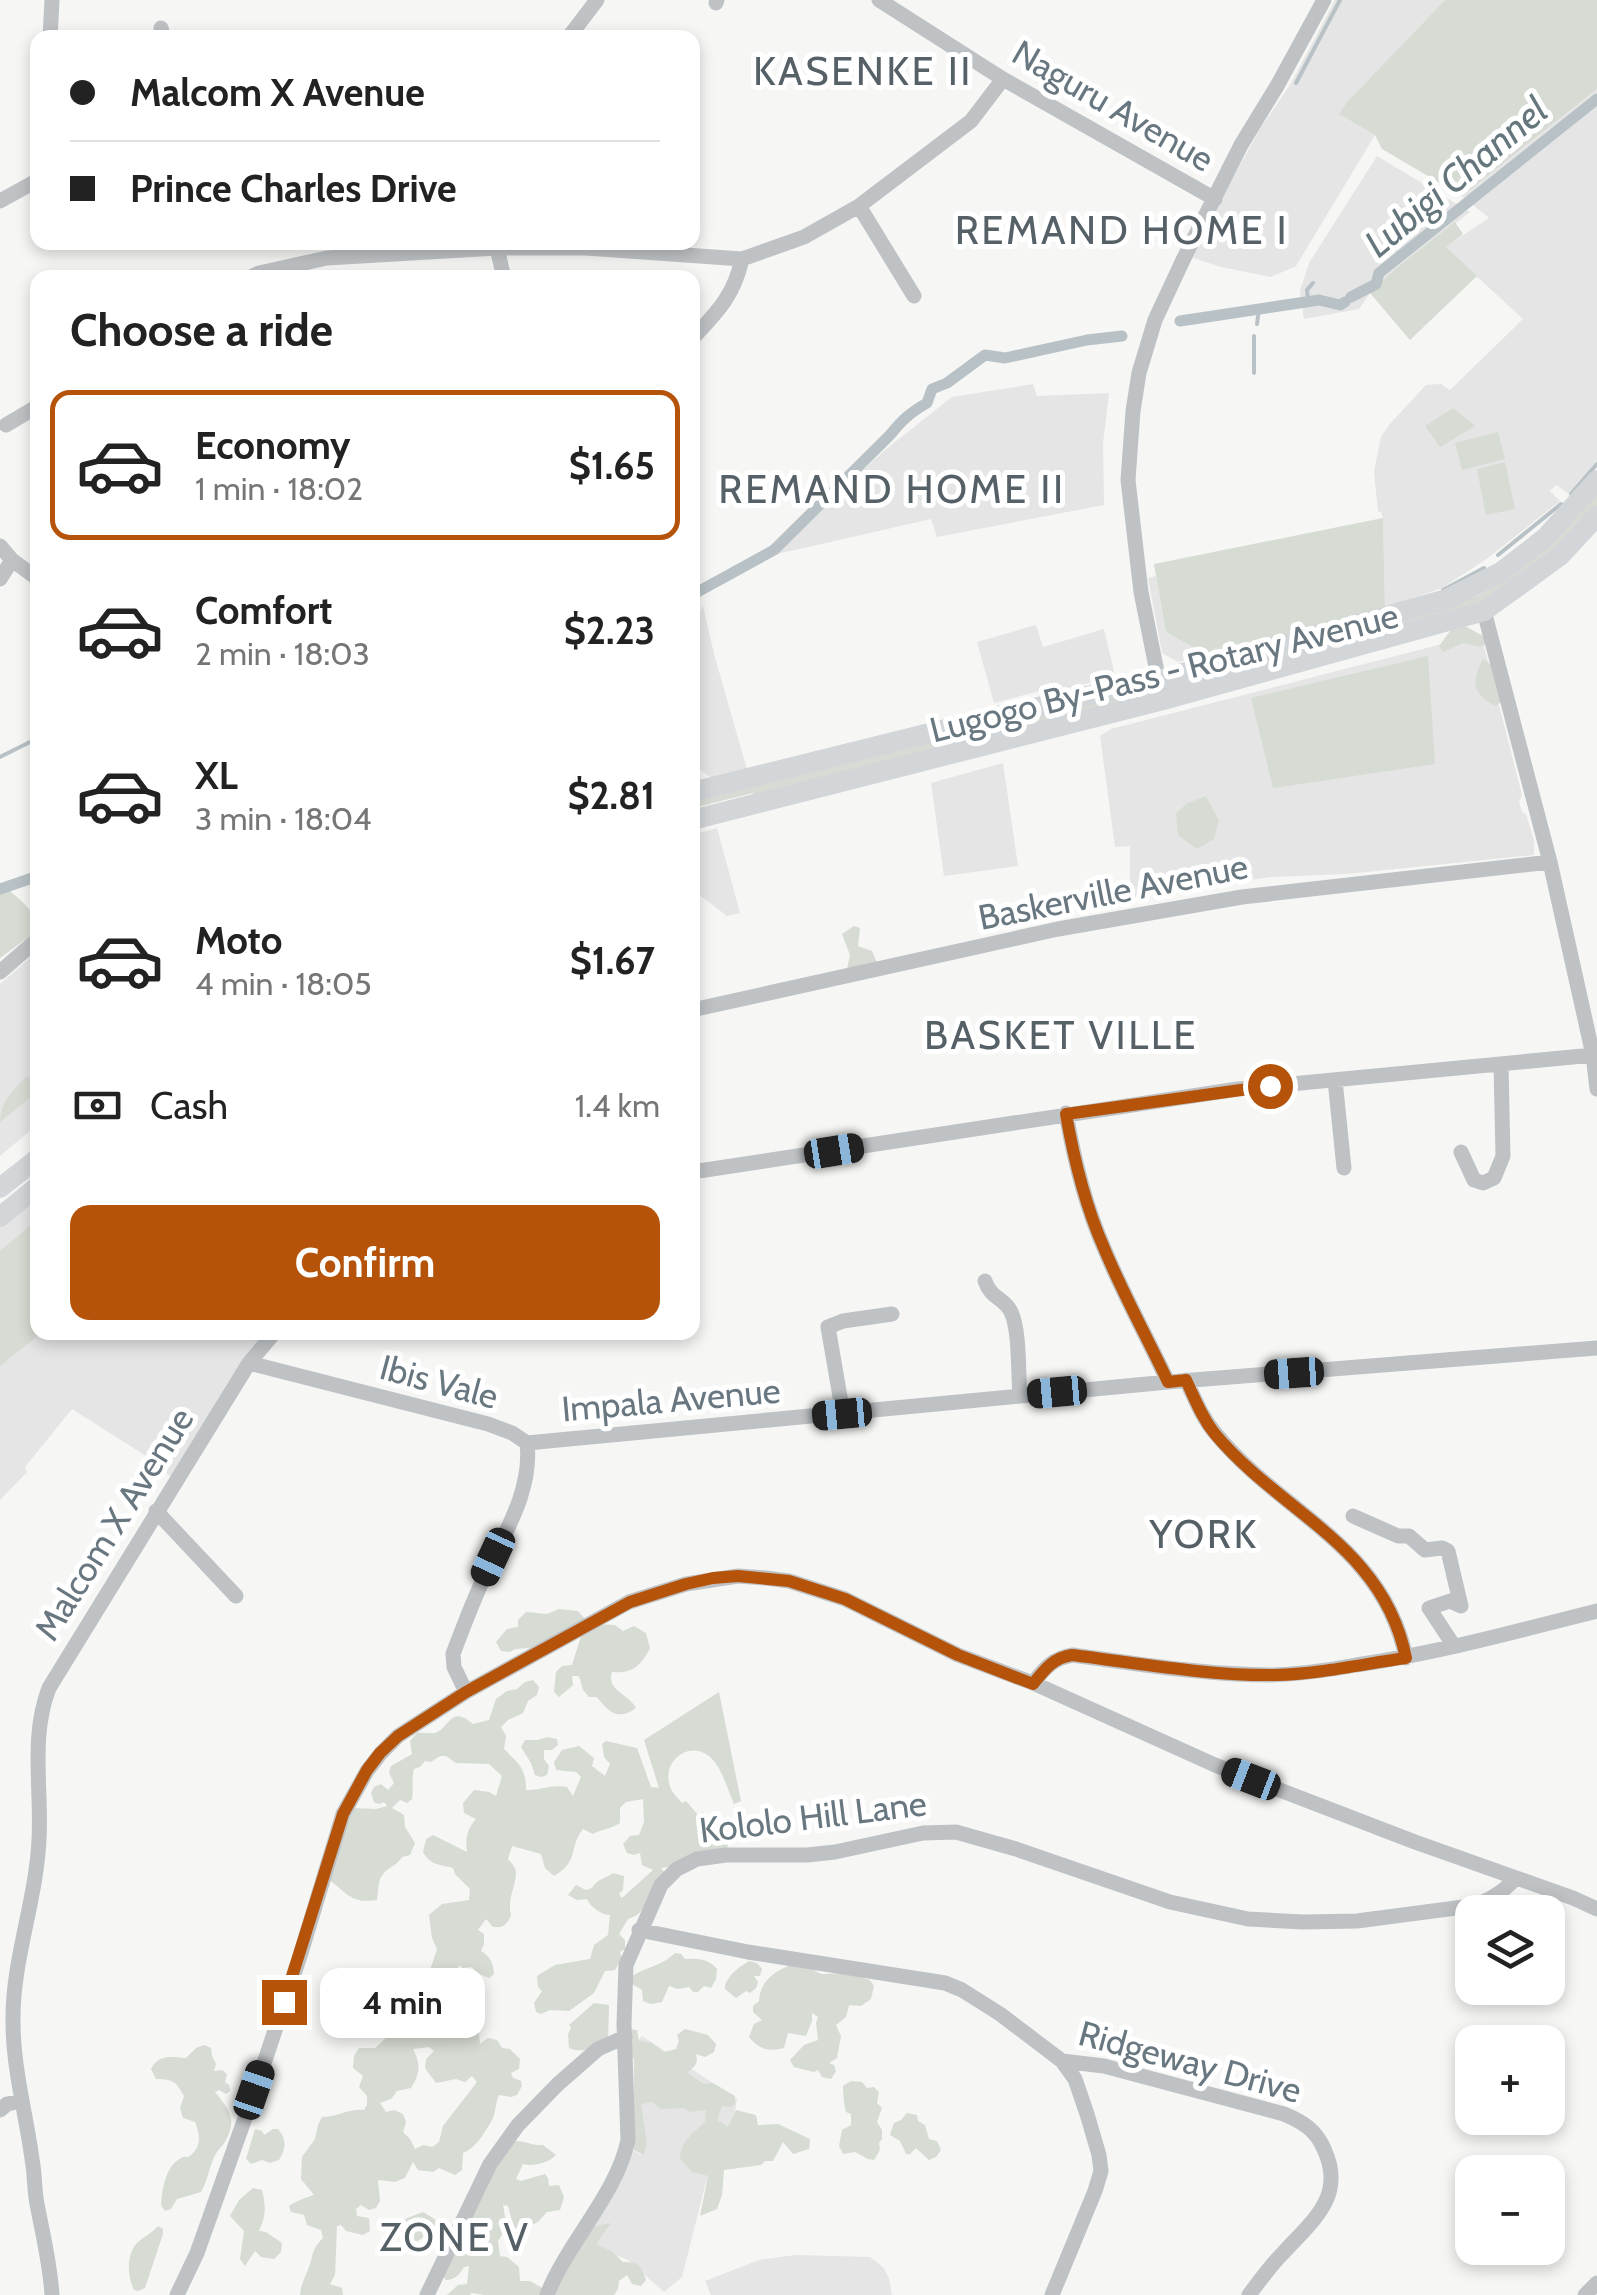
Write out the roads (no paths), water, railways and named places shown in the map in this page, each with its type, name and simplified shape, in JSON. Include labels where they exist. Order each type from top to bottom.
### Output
[{"type":"main road","name":"Lugogo By-Pass - Rotary Avenue","points":[[700,790],[999,716],[1160,690],[1447,599],[1501,572],[1546,537],[1597,480]]},
{"type":"main road","name":"Lugogo By-Pass - Rotary Avenue","points":[[700,818],[1160,690],[1484,611],[1560,556],[1597,516]]},
{"type":"main road","points":[[5,1184],[30,1164]]},
{"type":"main road","points":[[5,1184],[30,1190]]},
{"type":"main road","points":[[0,1216],[30,1193]]},
{"type":"street","points":[[50,30],[52,0]]},
{"type":"street","points":[[574,30],[597,0]]},
{"type":"street","name":"Naguru Avenue","points":[[879,0],[1003,79],[1215,199]]},
{"type":"street","points":[[1160,690],[1142,592],[1128,480],[1139,373],[1156,320],[1183,260],[1241,145],[1324,0]]},
{"type":"street","points":[[642,250],[742,259],[804,237],[859,206],[972,120],[1003,79]]},
{"type":"street","points":[[0,201],[30,184]]},
{"type":"street","points":[[859,206],[914,296]]},
{"type":"street","points":[[271,270],[327,258],[463,250]]},
{"type":"street","points":[[700,330],[730,296],[742,259]]},
{"type":"street","points":[[2,428],[30,411]]},
{"type":"street","points":[[0,546],[30,573]]},
{"type":"street","points":[[0,578],[12,560]]},
{"type":"street","points":[[1484,611],[1550,862],[1597,1089]]},
{"type":"street","name":"Baskerville Avenue","points":[[700,1008],[1058,929],[1242,897],[1550,862]]},
{"type":"street","points":[[0,972],[30,946]]},
{"type":"street","points":[[700,1171],[1238,1089],[1593,1055]]},
{"type":"street","points":[[1461,1152],[1474,1180],[1483,1183],[1494,1178],[1503,1156],[1501,1064]]},
{"type":"street","points":[[1335,1080],[1344,1168]]},
{"type":"street","points":[[1066,1114],[1085,1198],[1103,1246],[1168,1382]]},
{"type":"street","points":[[985,1281],[989,1292],[1012,1312],[1020,1396]]},
{"type":"street","points":[[842,1414],[828,1326],[892,1314]]},
{"type":"street","name":"Malcom X Avenue","points":[[52,2295],[50,2261],[36,2201],[12,2026],[14,1989],[35,1883],[42,1705],[156,1511],[249,1364],[268,1340]]},
{"type":"street","name":"Impala Avenue","points":[[527,1443],[1186,1380],[1597,1348]]},
{"type":"street","name":"Ibis Vale","points":[[249,1364],[488,1424],[527,1443],[529,1458],[517,1506],[454,1654],[454,1667],[466,1692]]},
{"type":"street","points":[[1186,1380],[1202,1416],[1224,1444],[1344,1548],[1376,1586],[1395,1616],[1406,1658]]},
{"type":"street","points":[[156,1511],[236,1596]]},
{"type":"street","points":[[1353,1516],[1398,1536],[1410,1536],[1425,1550],[1448,1551],[1461,1606],[1450,1600],[1429,1608],[1454,1646]]},
{"type":"street","points":[[176,2295],[197,2253],[249,2106],[343,1814],[380,1753],[398,1736],[466,1692],[630,1602],[686,1584],[738,1576],[789,1581],[845,1599],[958,1655],[1215,1765],[1574,1898],[1597,1910]]},
{"type":"street","points":[[1033,1684],[1053,1661],[1072,1655],[1274,1675],[1320,1671],[1406,1658],[1597,1611]]},
{"type":"street","name":"Kololo Hill Lane","points":[[546,2295],[626,2149],[626,1966],[661,1885],[677,1869],[697,1859],[835,1852],[940,1831],[984,1838],[1170,1902],[1248,1919],[1357,1921],[1455,1908]]},
{"type":"street","points":[[1491,1895],[1492,1870]]},
{"type":"street","name":"Kololo Hill Lane","points":[[1495,1895],[1516,1878]]},
{"type":"street","name":"Ridgeway Drive","points":[[640,1930],[748,1952],[944,1983],[1000,2014],[1062,2061],[1104,2066],[1284,2114],[1306,2124],[1325,2152],[1331,2168],[1331,2190],[1325,2204],[1249,2295]]},
{"type":"street","points":[[427,2295],[490,2164],[521,2121],[598,2048],[625,2037]]},
{"type":"street","points":[[1052,2295],[1101,2171],[1087,2114],[1074,2079],[1062,2061]]},
{"type":"street","points":[[0,2110],[7,2104],[22,2102]]},
{"type":"street","points":[[1585,2295],[1597,2283]]},
{"type":"waterway","points":[[1296,83],[1340,0]]},
{"type":"waterway","name":"Lubigi Channel","points":[[1351,297],[1376,284],[1379,273],[1597,99]]},
{"type":"waterway","points":[[1308,302],[1307,290],[1313,283]]},
{"type":"waterway","name":"Lubigi Channel","points":[[1180,321],[1319,300],[1340,305],[1345,302]]},
{"type":"waterway","points":[[1257,324],[1259,309]]},
{"type":"waterway","name":"Lubigi Channel","points":[[700,591],[774,550],[911,413],[927,403],[932,389],[947,383],[985,355],[1005,358],[1122,336]]},
{"type":"waterway","points":[[1254,336],[1254,373]]},
{"type":"waterway","points":[[1571,494],[1597,464]]},
{"type":"waterway","points":[[1498,555],[1561,504]]},
{"type":"waterway","points":[[1443,590],[1484,568]]},
{"type":"waterway","points":[[0,757],[30,742]]},
{"type":"waterway","name":"Lubigi Channel","points":[[0,889],[30,879]]},
{"type":"district","name":"KASENKE II","points":[[863,71]]},
{"type":"district","name":"REMAND HOME I","points":[[1122,230]]},
{"type":"district","name":"REMAND HOME II","points":[[892,489]]},
{"type":"district","name":"BASKET VILLE","points":[[1061,1035]]},
{"type":"district","name":"YORK","points":[[1204,1534]]},
{"type":"district","name":"ZONE V","points":[[455,2237]]}]
